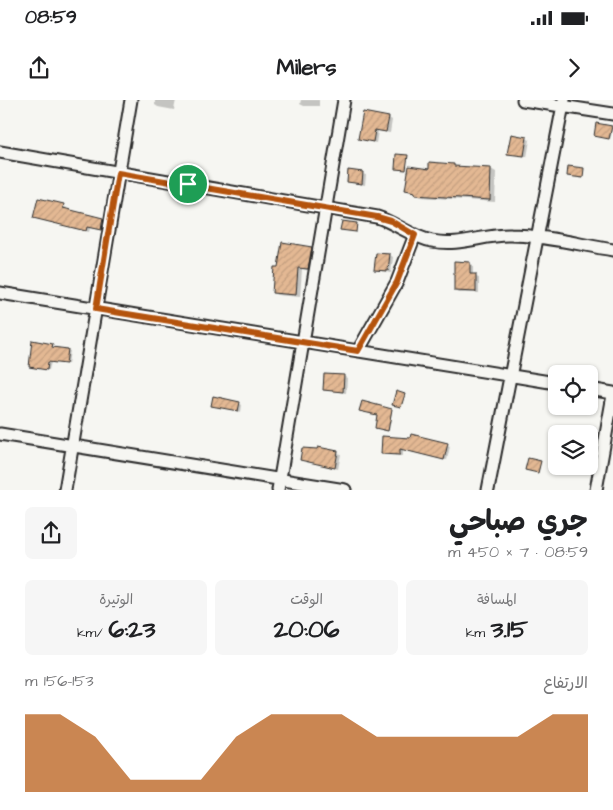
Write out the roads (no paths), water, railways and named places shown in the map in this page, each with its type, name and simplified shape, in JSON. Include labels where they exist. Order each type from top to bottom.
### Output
[{"type":"street","points":[[65,490],[131,100]]},
{"type":"street","points":[[279,485],[344,100]]},
{"type":"street","points":[[523,100],[563,103],[613,114]]},
{"type":"street","points":[[488,490],[563,103]]},
{"type":"street","points":[[0,152],[326,207],[391,221],[415,235],[432,241],[464,243],[502,235],[536,238],[613,250]]},
{"type":"street","points":[[358,351],[397,282],[415,235]]},
{"type":"street","points":[[0,293],[548,382]]},
{"type":"street","points":[[596,490],[613,394],[598,391]]},
{"type":"street","points":[[0,434],[73,445],[279,485],[345,490]]}]
